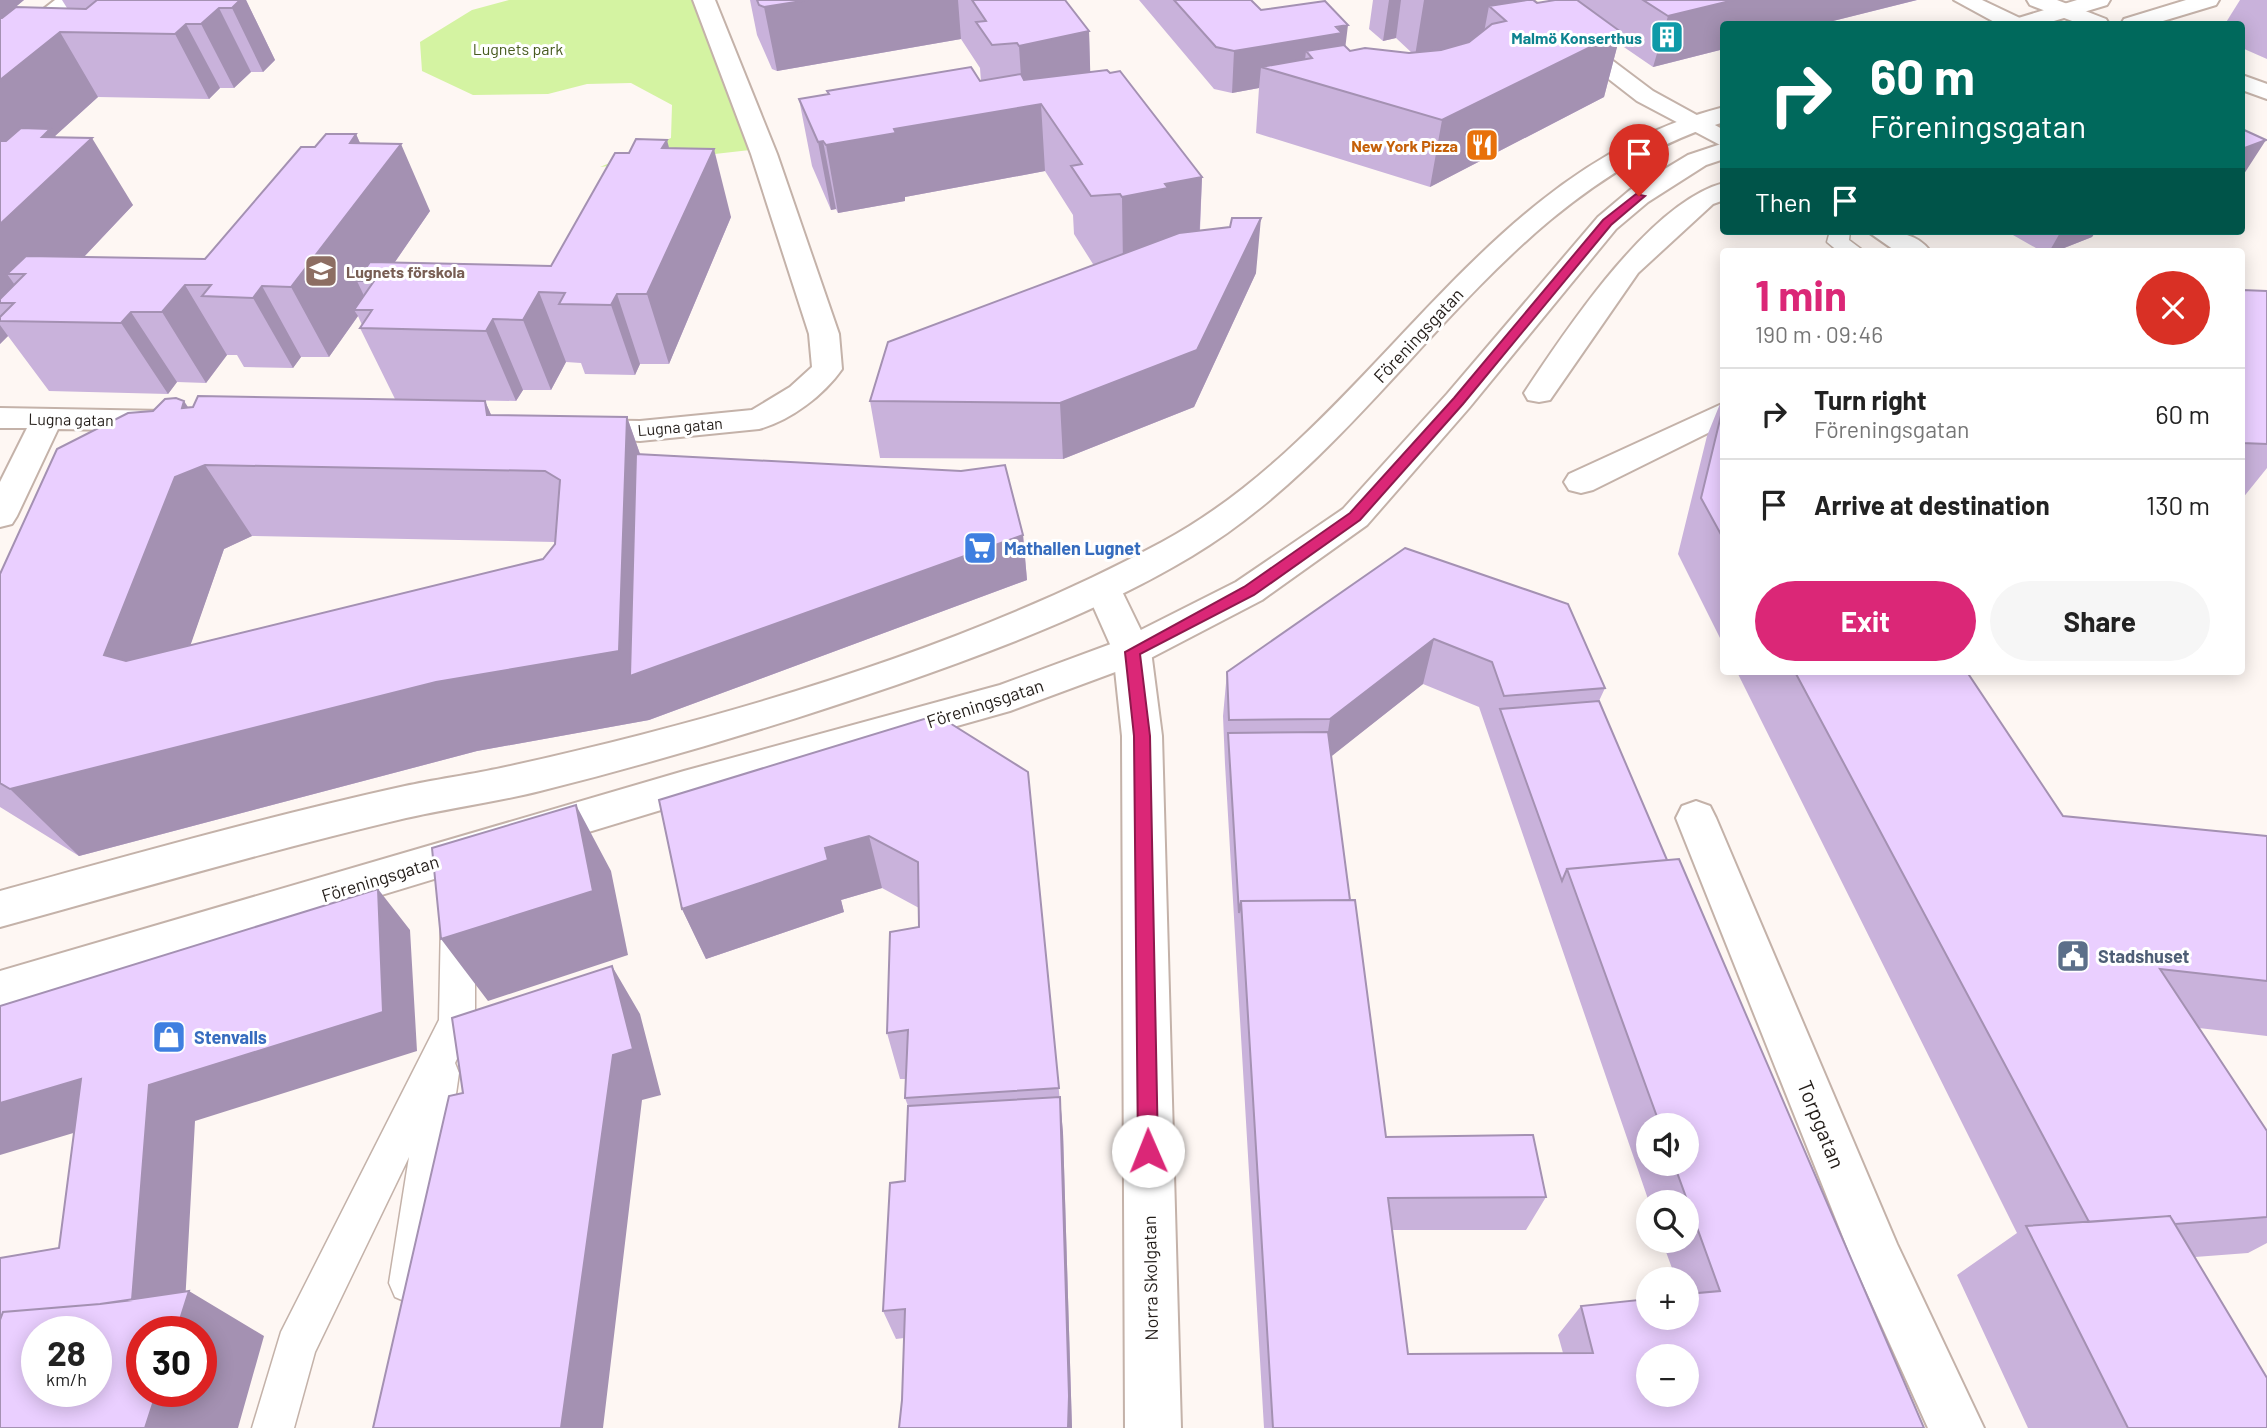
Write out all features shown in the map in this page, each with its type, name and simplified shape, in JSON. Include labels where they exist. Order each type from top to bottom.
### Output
[{"type":"street","points":[[0,54],[69,0]]},
{"type":"street","name":"Lugna gatan","points":[[545,429],[640,431],[759,419],[801,394],[827,369],[820,321],[764,154],[704,0]]},
{"type":"street","points":[[1518,0],[1646,96],[1708,119],[1720,135]]},
{"type":"street","points":[[1965,0],[2008,21]]},
{"type":"street","points":[[2038,0],[2090,21]]},
{"type":"street","points":[[2034,21],[2099,0]]},
{"type":"street","points":[[2142,21],[2208,0]]},
{"type":"street","points":[[2245,83],[2267,92]]},
{"type":"street","name":"Föreningsgatan","points":[[0,909],[298,828],[499,785],[685,738],[998,635],[1103,588],[1184,545],[1243,508],[1329,429],[1480,269],[1551,205],[1602,168],[1658,136],[1708,119]]},
{"type":"street","name":"Föreningsgatan","points":[[0,991],[458,878],[684,787],[1010,697],[1132,652],[1249,591],[1355,516],[1458,401],[1607,223],[1639,196],[1697,160],[1720,151]]},
{"type":"street","points":[[1539,393],[1628,267],[1704,198],[1720,192]]},
{"type":"street","points":[[1888,235],[1910,248]]},
{"type":"street","points":[[1581,482],[1720,415]]},
{"type":"street","name":"Lugna gatan","points":[[0,418],[189,422]]},
{"type":"street","points":[[0,516],[47,419]]},
{"type":"street","points":[[102,458],[120,420]]},
{"type":"street","name":"Norra Skolgatan","points":[[1103,588],[1132,652],[1142,736],[1153,1428]]},
{"type":"street","name":"Torpgatan","points":[[1696,818],[1879,1262],[1955,1428]]},
{"type":"lane","points":[[1839,235],[1838,242],[1848,248]]},
{"type":"lane","points":[[273,1428],[296,1347],[457,1021],[458,878]]},
{"type":"lane","points":[[404,1319],[446,1045]]},
{"type":"green space","name":"Lugnets park","points":[[509,0],[692,0],[750,150],[600,167],[671,138],[672,105],[631,83],[587,84],[548,94],[473,95],[422,71],[420,42],[472,10]]},
{"type":"building","points":[[97,0],[240,0],[232,8],[219,8],[201,24],[186,24],[175,34],[60,32],[0,80],[0,18],[16,7],[86,9]]},
{"type":"building","points":[[757,0],[808,0],[764,7],[759,5]]},
{"type":"building","points":[[972,0],[1065,0],[1089,31],[1019,46],[1017,43],[992,45],[976,22],[986,21]]},
{"type":"building","points":[[1174,0],[1251,0],[1261,10],[1325,1],[1348,25],[1336,27],[1342,33],[1234,51],[1216,47]]},
{"type":"building","points":[[1527,0],[1537,3],[1577,0],[1621,32],[1442,120],[1261,67],[1312,58],[1306,51],[1344,45],[1350,51],[1365,48],[1409,53],[1441,50],[1469,42],[1492,24],[1506,21],[1489,6]]},
{"type":"building","points":[[1643,0],[1734,0],[1668,16]]},
{"type":"building","points":[[971,67],[980,81],[1021,74],[1024,80],[1107,70],[1110,73],[1120,71],[1202,177],[1165,184],[1168,188],[1122,197],[1120,194],[1091,196],[1071,166],[1082,164],[1041,104],[894,129],[896,133],[826,145],[823,141],[818,142],[799,99],[829,94],[827,91]]},
{"type":"building","points":[[21,128],[50,129],[42,137],[92,138],[0,224],[0,141],[6,141]]},
{"type":"building","points":[[2245,130],[2266,140],[2245,148]]},
{"type":"building","points":[[326,134],[356,134],[350,143],[401,144],[291,287],[262,286],[253,298],[202,296],[211,285],[185,285],[162,312],[131,312],[121,323],[0,321],[0,317],[14,303],[0,303],[0,299],[25,274],[7,274],[26,256],[205,259],[301,147],[315,147]]},
{"type":"building","points":[[636,139],[667,140],[662,148],[714,149],[647,294],[617,294],[611,305],[559,304],[565,293],[539,292],[523,320],[493,319],[486,331],[360,328],[372,310],[354,310],[374,281],[357,281],[370,262],[551,266],[615,153],[629,153]]},
{"type":"building","points":[[1232,218],[1261,218],[1197,350],[1060,403],[870,401],[888,342],[1179,233],[1230,227]]},
{"type":"building","points":[[2245,290],[2267,291],[2267,444],[2245,443]]},
{"type":"building","points":[[198,396],[485,401],[487,415],[627,417],[619,651],[436,682],[10,789],[0,783],[0,574],[57,449],[128,413],[153,411],[165,399],[176,398],[184,401],[182,408],[193,407]],"holes":[[[205,465],[545,471],[560,480],[555,544],[543,559],[126,661],[104,655],[175,477]]]},
{"type":"building","points":[[1720,420],[1720,533],[1701,498]]},
{"type":"building","points":[[636,454],[961,471],[1005,465],[1023,535],[630,676]]},
{"type":"building","points":[[1405,548],[1568,604],[1605,688],[1504,696],[1492,662],[1434,639],[1330,719],[1229,720],[1227,672]]},
{"type":"building","name":"Stadshuset","points":[[1797,675],[1969,675],[2063,816],[2267,836],[2267,981],[2160,969],[2267,1131],[2267,1217],[2175,1224],[2170,1216],[2089,1222]]},
{"type":"building","points":[[1599,701],[1667,860],[1567,869],[1562,881],[1500,709]]},
{"type":"building","points":[[937,715],[1028,772],[1059,1088],[905,1098],[908,1030],[887,1033],[890,932],[919,927],[918,862],[869,836],[825,848],[828,860],[682,909],[659,800]]},
{"type":"building","points":[[1328,732],[1350,900],[1241,901],[1239,913],[1228,733]]},
{"type":"building","points":[[576,805],[593,891],[441,939],[432,848]]},
{"type":"building","points":[[1679,859],[1924,1428],[1273,1428],[1241,901],[1355,900],[1386,1137],[1533,1135],[1546,1197],[1388,1198],[1408,1354],[1593,1353],[1581,1306],[1636,1300],[1636,1330],[1699,1330],[1699,1293],[1720,1291],[1699,1233],[1699,1190],[1683,1190],[1678,1176],[1699,1176],[1699,1113],[1656,1113],[1567,869]]},
{"type":"building","points":[[378,889],[383,1012],[149,1085],[132,1300],[3,1312],[0,1320],[0,1258],[59,1248],[81,1079],[0,1103],[0,1006]]},
{"type":"building","points":[[612,966],[633,1049],[613,1055],[561,1428],[373,1428],[449,1096],[463,1093],[452,1018]]},
{"type":"building","points":[[1060,1097],[1068,1428],[899,1428],[905,1309],[883,1311],[890,1183],[905,1181],[908,1106]]},
{"type":"building","points":[[2170,1216],[2267,1378],[2267,1428],[2128,1428],[2026,1226]]},
{"type":"building","points":[[189,1291],[181,1316],[126,1316],[126,1407],[152,1407],[145,1428],[0,1428],[0,1320],[3,1312],[100,1304]]},
{"type":"place","name":"Malmö Konserthus","points":[[1667,37]]},
{"type":"place","name":"New York Pizza","points":[[1482,145]]},
{"type":"place","name":"Lugnets förskola","points":[[321,271]]},
{"type":"place","name":"Mathallen Lugnet","points":[[980,548]]},
{"type":"place","name":"Stadshuset","points":[[2073,956]]},
{"type":"place","name":"Stenvalls","points":[[169,1037]]},
{"type":"route","points":[[1148,1151],[1142,736],[1132,652],[1249,591],[1355,516],[1458,401],[1546,292],[1607,223],[1639,196]]}]
